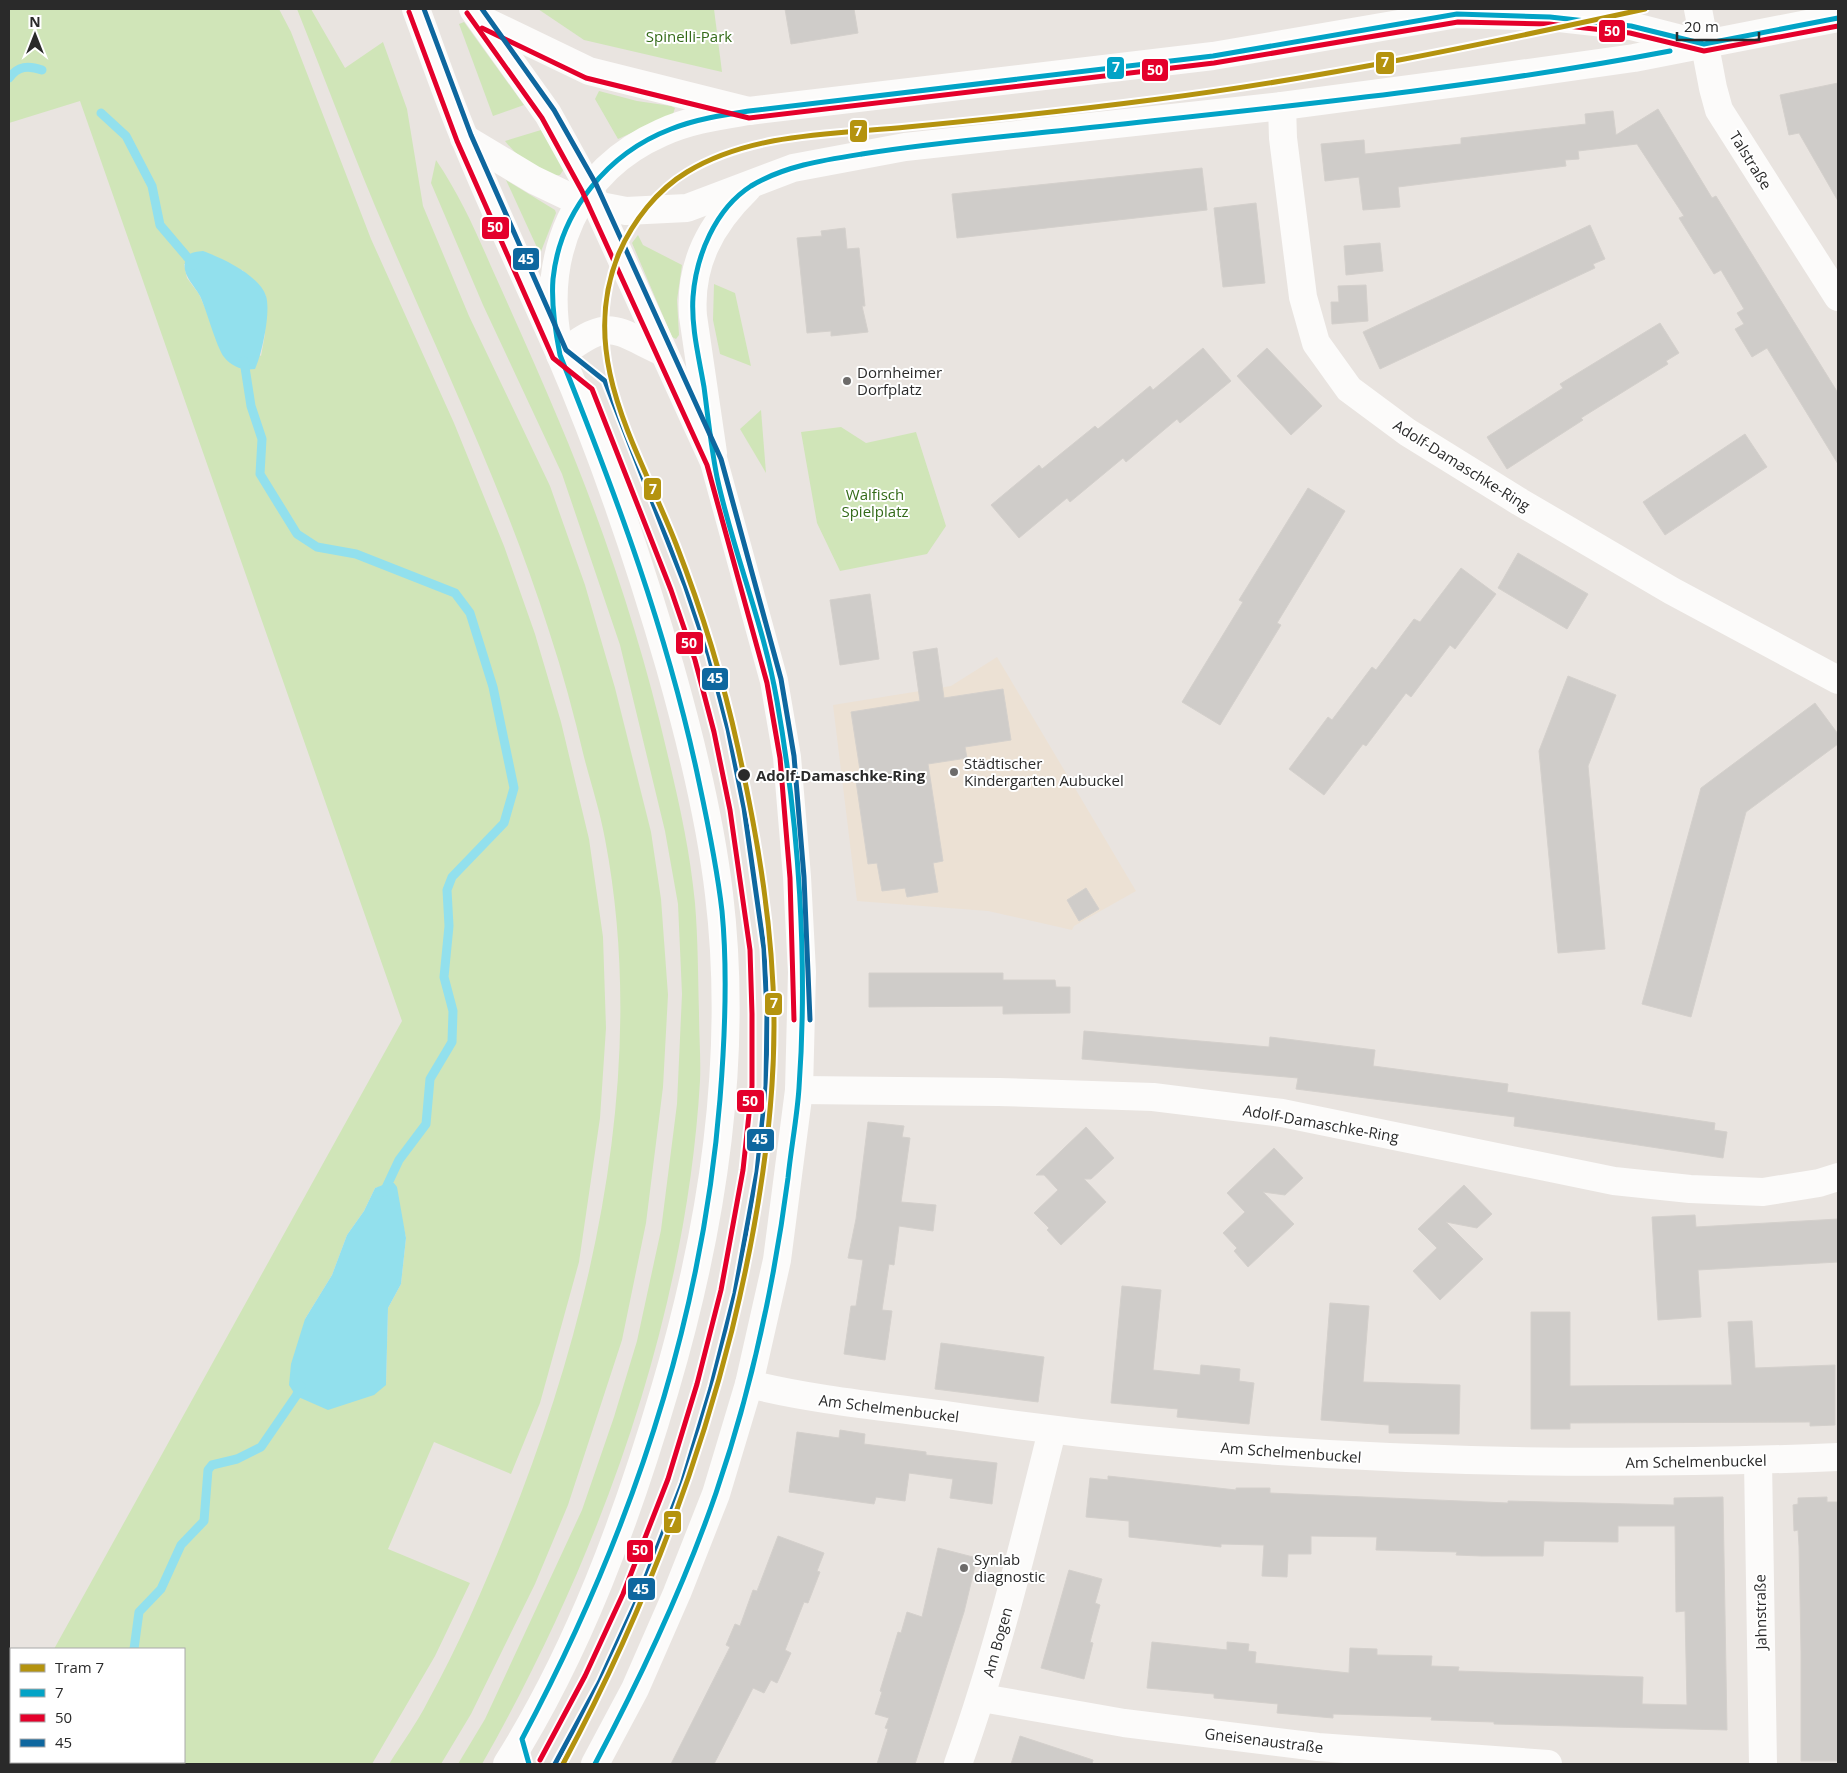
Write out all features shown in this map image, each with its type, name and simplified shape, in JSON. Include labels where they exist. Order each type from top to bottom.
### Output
[{"type":"street","points":[[416,9],[464,138],[560,355],[638,558],[699,778],[719,892],[724,959],[725,1020],[721,1096],[714,1169],[702,1248],[684,1326],[645,1459],[606,1564],[526,1752],[507,1764]]},
{"type":"street","name":"Talstraße","points":[[1698,9],[1719,110],[1838,297]]},
{"type":"street","points":[[560,355],[554,321],[553,280],[557,254],[566,228],[631,148],[661,133],[699,120],[749,111],[1213,56],[1466,12],[1550,17],[1631,26],[1704,44]]},
{"type":"street","points":[[478,14],[588,71],[749,111]]},
{"type":"street","points":[[478,14],[548,114],[714,462]]},
{"type":"street","points":[[464,138],[534,180],[626,211],[687,208],[753,184],[779,172],[811,163],[905,147],[1282,106],[1634,58],[1838,18]]},
{"type":"street","name":"Adolf-Damaschke-Ring","points":[[1282,106],[1283,138],[1303,296],[1316,343],[1349,389],[1407,432],[1520,502],[1672,591],[1838,680]]},
{"type":"street","points":[[595,1764],[635,1689],[677,1593],[716,1494],[749,1384],[777,1260],[799,1090],[802,972],[798,877],[787,757],[774,681],[714,462],[693,316],[692,295],[699,257],[707,239],[726,210],[753,184]]},
{"type":"street","points":[[560,355],[590,333],[603,329],[616,330],[663,352]]},
{"type":"street","name":"Adolf-Damaschke-Ring","points":[[799,1090],[827,1089],[1153,1097],[1282,1113],[1614,1180],[1690,1189],[1763,1192],[1819,1183],[1838,1177]]},
{"type":"street","name":"Am Schelmenbuckel","points":[[749,1384],[817,1399],[891,1407],[1052,1431],[1289,1453],[1529,1462],[1758,1461],[1838,1457]]},
{"type":"street","name":"Am Bogen","points":[[958,1764],[982,1698],[1018,1571],[1052,1431]]},
{"type":"street","name":"Jahnstraße","points":[[1758,1461],[1763,1764]]},
{"type":"street","name":"Gneisenaustraße","points":[[982,1698],[1124,1723],[1318,1747],[1548,1764]]},
{"type":"shaded area","name":"Städtischer Kindergarten Aubuckel","points":[[997,657],[1136,891],[1074,926],[1072,930],[988,911],[857,901],[833,705],[951,686]]},
{"type":"green space","points":[[9,9],[279,9],[291,32],[371,239],[454,423],[504,546],[535,634],[561,722],[589,839],[603,937],[606,1028],[600,1118],[579,1262],[540,1403],[511,1474],[434,1442],[388,1549],[470,1583],[435,1656],[372,1764],[9,1764],[10,1729],[10,1763],[185,1763],[185,1648],[55,1648],[402,1021],[80,101],[9,123]],"holes":[[[184,264],[242,270],[259,286],[266,296],[265,334],[261,356],[212,324],[199,294],[187,278]],[[394,1183],[406,1238],[401,1284],[388,1308],[386,1385],[305,1319],[332,1275],[347,1235],[364,1211],[375,1188]]]},
{"type":"green space","points":[[297,9],[311,9],[345,68],[383,42],[407,109],[423,206],[469,316],[550,486],[585,585],[615,688],[651,832],[661,899],[668,995],[663,1087],[646,1223],[622,1340],[568,1505],[535,1584],[471,1714],[441,1764],[389,1764],[424,1709],[450,1660],[479,1596],[537,1450],[564,1366],[587,1279],[605,1192],[616,1103],[620,1014],[617,926],[601,818],[564,678],[532,580],[494,480],[387,234]]},
{"type":"green space","name":"Spinelli-Park","points":[[538,9],[714,9],[722,72],[584,40]]},
{"type":"green space","points":[[464,22],[524,105],[493,116],[459,24]]},
{"type":"green space","points":[[599,91],[675,108],[673,114],[618,139],[595,99]]},
{"type":"green space","points":[[541,130],[564,169],[560,175],[552,175],[537,170],[522,159],[505,141]]},
{"type":"green space","points":[[436,160],[461,201],[543,384],[591,502],[620,584],[657,710],[680,808],[693,884],[698,958],[700,1081],[691,1170],[676,1259],[656,1347],[630,1435],[599,1520],[563,1604],[524,1685],[482,1764],[458,1764],[485,1719],[582,1510],[614,1417],[637,1341],[661,1230],[677,1104],[682,994],[678,904],[665,831],[620,645],[562,474],[483,305],[431,183]]},
{"type":"green space","points":[[506,180],[555,210],[556,213],[540,254]]},
{"type":"green space","points":[[638,235],[643,245],[682,265],[677,300],[679,335],[676,339],[672,337],[632,243]]},
{"type":"green space","points":[[714,284],[735,293],[751,366],[720,354],[713,320]]},
{"type":"green space","points":[[761,410],[766,473],[740,429]]},
{"type":"green space","name":"Walfisch Spielplatz","points":[[841,427],[866,443],[916,432],[946,526],[927,554],[840,571],[817,523],[801,432]]},
{"type":"water","points":[[203,251],[220,258],[248,274],[262,288],[266,296],[265,333],[255,369],[238,368],[224,357],[200,296],[187,276],[185,271],[186,259],[192,253]]},
{"type":"water","points":[[388,1183],[394,1183],[397,1187],[406,1238],[401,1284],[388,1308],[386,1385],[374,1395],[328,1410],[296,1396],[289,1385],[291,1364],[305,1319],[332,1275],[347,1235],[364,1211],[375,1188]]},
{"type":"building","points":[[785,9],[854,9],[858,33],[791,44]]},
{"type":"building","points":[[1838,83],[1838,201],[1799,133],[1789,135],[1780,95]]},
{"type":"building","points":[[1658,109],[1712,198],[1716,196],[1838,393],[1838,464],[1767,348],[1752,357],[1735,329],[1744,324],[1737,313],[1744,309],[1721,270],[1714,274],[1679,218],[1684,216],[1637,144],[1578,151],[1579,159],[1565,160],[1566,166],[1398,187],[1400,207],[1363,210],[1359,177],[1325,181],[1321,144],[1364,140],[1365,154],[1461,144],[1461,138],[1586,124],[1585,114],[1613,111],[1616,135]]},
{"type":"building","points":[[1202,168],[1207,210],[957,238],[952,194]]},
{"type":"building","points":[[1256,203],[1265,283],[1223,287],[1214,208]]},
{"type":"building","points":[[1590,225],[1605,259],[1593,264],[1595,268],[1380,369],[1363,332]]},
{"type":"building","points":[[845,228],[847,249],[859,248],[865,306],[862,306],[868,332],[831,336],[831,331],[807,333],[797,238],[822,236],[821,231]]},
{"type":"building","points":[[1380,243],[1383,271],[1346,275],[1344,246]]},
{"type":"building","points":[[1366,285],[1368,321],[1332,324],[1331,302],[1339,302],[1338,286]]},
{"type":"building","points":[[1660,323],[1679,353],[1666,361],[1668,364],[1581,418],[1583,420],[1507,469],[1487,437],[1563,388],[1560,384]]},
{"type":"building","points":[[1203,348],[1231,381],[1180,423],[1177,419],[1126,462],[1123,458],[1070,502],[1067,498],[1019,538],[991,505],[1039,465],[1042,469],[1095,426],[1098,429],[1150,386],[1153,390]]},
{"type":"building","points":[[1267,348],[1322,406],[1291,435],[1237,376]]},
{"type":"building","points":[[1745,434],[1767,467],[1665,535],[1643,502]]},
{"type":"building","points":[[1308,488],[1345,511],[1277,623],[1281,625],[1220,725],[1182,702],[1243,602],[1239,600]]},
{"type":"building","points":[[1518,553],[1588,594],[1567,629],[1498,588]]},
{"type":"building","points":[[1461,568],[1496,594],[1455,649],[1450,645],[1411,697],[1406,693],[1366,746],[1363,744],[1324,795],[1289,769],[1328,717],[1332,720],[1372,667],[1376,670],[1414,619],[1420,622]]},
{"type":"building","points":[[870,594],[879,659],[840,665],[830,600]]},
{"type":"building","points":[[937,648],[944,698],[1003,689],[1011,740],[965,747],[967,758],[928,764],[943,861],[933,863],[938,892],[907,897],[905,888],[882,891],[877,863],[868,864],[856,781],[862,783],[851,712],[920,701],[913,652]]},
{"type":"building","points":[[1568,676],[1616,695],[1588,766],[1605,949],[1558,953],[1539,751]]},
{"type":"building","points":[[1815,703],[1838,734],[1838,744],[1746,812],[1691,1017],[1642,1004],[1701,788]]},
{"type":"building","points":[[1086,888],[1099,909],[1079,921],[1067,900]]},
{"type":"building","points":[[869,973],[1003,973],[1003,980],[1055,980],[1056,987],[1070,987],[1070,1013],[1003,1014],[1003,1006],[869,1007]]},
{"type":"building","points":[[1084,1031],[1269,1047],[1270,1037],[1375,1050],[1373,1066],[1508,1084],[1507,1092],[1715,1123],[1714,1130],[1727,1132],[1723,1158],[1514,1126],[1515,1117],[1296,1089],[1298,1078],[1082,1059]]},
{"type":"building","points":[[868,1122],[904,1126],[902,1137],[910,1138],[901,1202],[936,1205],[933,1231],[899,1226],[894,1265],[889,1264],[882,1310],[892,1311],[885,1360],[844,1354],[851,1306],[856,1306],[863,1260],[848,1258],[856,1219]]},
{"type":"building","points":[[1086,1127],[1114,1158],[1091,1179],[1084,1179],[1106,1202],[1061,1245],[1047,1230],[1049,1228],[1034,1213],[1058,1190],[1044,1175],[1036,1175]]},
{"type":"building","points":[[1274,1148],[1303,1178],[1285,1195],[1263,1192],[1294,1224],[1248,1267],[1234,1251],[1237,1248],[1223,1233],[1245,1212],[1227,1193]]},
{"type":"building","points":[[1464,1185],[1492,1214],[1477,1228],[1446,1222],[1483,1259],[1440,1300],[1413,1271],[1437,1248],[1418,1229]]},
{"type":"building","points":[[1695,1215],[1696,1227],[1838,1219],[1838,1262],[1698,1270],[1701,1317],[1658,1320],[1652,1217]]},
{"type":"building","points":[[1122,1286],[1161,1290],[1153,1370],[1200,1375],[1201,1365],[1240,1369],[1239,1381],[1254,1383],[1249,1424],[1177,1417],[1178,1409],[1111,1403]]},
{"type":"building","points":[[1330,1303],[1369,1306],[1363,1382],[1460,1385],[1459,1434],[1389,1433],[1389,1425],[1321,1420]]},
{"type":"building","points":[[1531,1312],[1570,1312],[1570,1386],[1732,1385],[1728,1322],[1752,1321],[1755,1368],[1835,1365],[1835,1425],[1810,1426],[1810,1422],[1570,1423],[1570,1429],[1531,1429]]},
{"type":"building","points":[[941,1343],[1044,1357],[1038,1402],[935,1389]]},
{"type":"building","points":[[840,1430],[865,1434],[864,1444],[926,1452],[926,1455],[997,1463],[992,1504],[950,1498],[953,1479],[909,1473],[905,1501],[876,1497],[874,1504],[789,1492],[797,1432],[839,1438]]},
{"type":"building","points":[[1108,1476],[1236,1490],[1236,1488],[1270,1488],[1270,1493],[1508,1503],[1508,1501],[1674,1505],[1674,1498],[1723,1497],[1727,1730],[1494,1724],[1494,1722],[1431,1720],[1432,1717],[1333,1714],[1333,1718],[1277,1713],[1278,1704],[1214,1698],[1214,1694],[1147,1688],[1152,1642],[1227,1650],[1227,1642],[1249,1644],[1248,1651],[1256,1652],[1255,1663],[1349,1673],[1350,1648],[1377,1649],[1377,1655],[1432,1656],[1431,1666],[1459,1667],[1458,1671],[1643,1677],[1642,1704],[1687,1705],[1685,1611],[1676,1612],[1675,1526],[1618,1526],[1618,1542],[1544,1541],[1543,1556],[1482,1556],[1456,1555],[1457,1552],[1376,1550],[1377,1537],[1311,1536],[1311,1554],[1288,1554],[1287,1577],[1262,1576],[1264,1545],[1221,1544],[1221,1547],[1129,1537],[1129,1521],[1086,1517],[1090,1478],[1108,1480]]},
{"type":"building","points":[[1827,1497],[1827,1502],[1838,1502],[1838,1761],[1801,1761],[1799,1546],[1798,1530],[1794,1531],[1793,1505],[1798,1504],[1798,1498]]},
{"type":"building","points":[[778,1536],[824,1553],[817,1571],[820,1572],[808,1603],[804,1602],[785,1650],[791,1653],[777,1683],[771,1680],[764,1693],[753,1688],[714,1764],[671,1764],[730,1647],[726,1645],[735,1624],[740,1626],[753,1590],[757,1591]]},
{"type":"building","points":[[938,1548],[977,1558],[964,1612],[915,1764],[877,1764],[888,1729],[885,1728],[889,1718],[875,1714],[882,1692],[880,1691],[898,1632],[901,1633],[907,1612],[922,1617]]},
{"type":"building","points":[[1069,1570],[1102,1579],[1095,1603],[1100,1605],[1090,1642],[1093,1643],[1084,1679],[1041,1668]]},
{"type":"building","points":[[1020,1736],[1093,1760],[1092,1764],[1011,1764]]},
{"type":"waterway","points":[[9,78],[16,71],[24,68],[32,67],[42,70]]},
{"type":"waterway","points":[[101,113],[126,136],[152,186],[160,225],[194,265]]},
{"type":"waterway","points":[[244,361],[251,406],[262,439],[260,474],[297,534],[317,547],[356,554],[455,593],[470,613],[493,687],[514,788],[504,823],[452,877],[447,890],[449,926],[444,977],[453,1011],[452,1042],[430,1079],[426,1124],[399,1160],[384,1192]]},
{"type":"waterway","points":[[134,1648],[139,1612],[161,1589],[181,1545],[204,1521],[208,1470],[212,1465],[237,1459],[261,1447],[301,1386]]},
{"type":"tram line","name":"7","points":[[563,1764],[590,1712],[639,1606],[681,1498],[717,1387],[741,1293],[756,1217],[767,1141],[773,1064],[773,991],[764,886],[732,722],[719,671],[695,594],[676,544],[630,438],[617,402],[608,366],[605,329],[608,291],[619,253],[631,229],[647,207],[676,179],[712,159],[765,142],[822,134],[1064,111],[1220,91],[1342,71],[1645,9]]},
{"type":"transit line","name":"45","points":[[424,9],[471,135],[566,350],[605,381],[685,585],[709,656],[728,729],[744,808],[764,949],[767,1014],[766,1086],[757,1172],[735,1293],[711,1388],[682,1484],[637,1600],[599,1683],[555,1764]]},
{"type":"transit line","name":"45","points":[[482,9],[554,110],[596,184],[721,459],[781,679],[794,756],[804,877],[810,1020]]},
{"type":"transit line","name":"50","points":[[409,12],[457,141],[553,358],[592,389],[671,590],[695,660],[714,732],[730,810],[750,950],[752,1086],[743,1170],[721,1290],[697,1384],[668,1479],[623,1594],[585,1676],[540,1760]]},
{"type":"transit line","name":"50","points":[[467,13],[542,118],[582,191],[707,465],[767,683],[780,758],[790,878],[794,1020]]},
{"type":"transit line","name":"7","points":[[529,1764],[522,1739],[560,1664],[595,1587],[626,1509],[654,1429],[677,1348],[696,1266],[711,1183],[720,1099],[724,1029],[725,958],[720,895],[709,830],[686,727],[672,673],[639,566],[601,460],[560,355],[553,308],[553,279],[557,254],[577,208],[591,188],[608,169],[627,153],[648,140],[671,129],[710,118],[749,111],[1213,56],[1457,14],[1550,17],[1631,26],[1704,44],[1838,18]]},
{"type":"transit line","name":"50","points":[[482,28],[586,78],[749,118],[1214,63],[1458,22],[1549,24],[1630,33],[1704,51],[1838,26]]},
{"type":"transit line","name":"7","points":[[595,1764],[629,1698],[676,1597],[704,1528],[729,1455],[760,1337],[776,1258],[799,1088],[802,1040],[800,894],[785,748],[764,644],[731,533],[717,477],[693,320],[693,297],[698,266],[703,250],[718,220],[738,196],[764,179],[777,173],[833,159],[939,143],[1445,87],[1670,51]]},
{"type":"place","name":"Dornheimer Dorfplatz","points":[[847,381]]},
{"type":"place","name":"Städtischer Kindergarten Aubuckel","points":[[954,772]]},
{"type":"place","name":"Adolf-Damaschke-Ring","points":[[744,775]]},
{"type":"place","name":"Synlab diagnostic","points":[[964,1568]]}]
